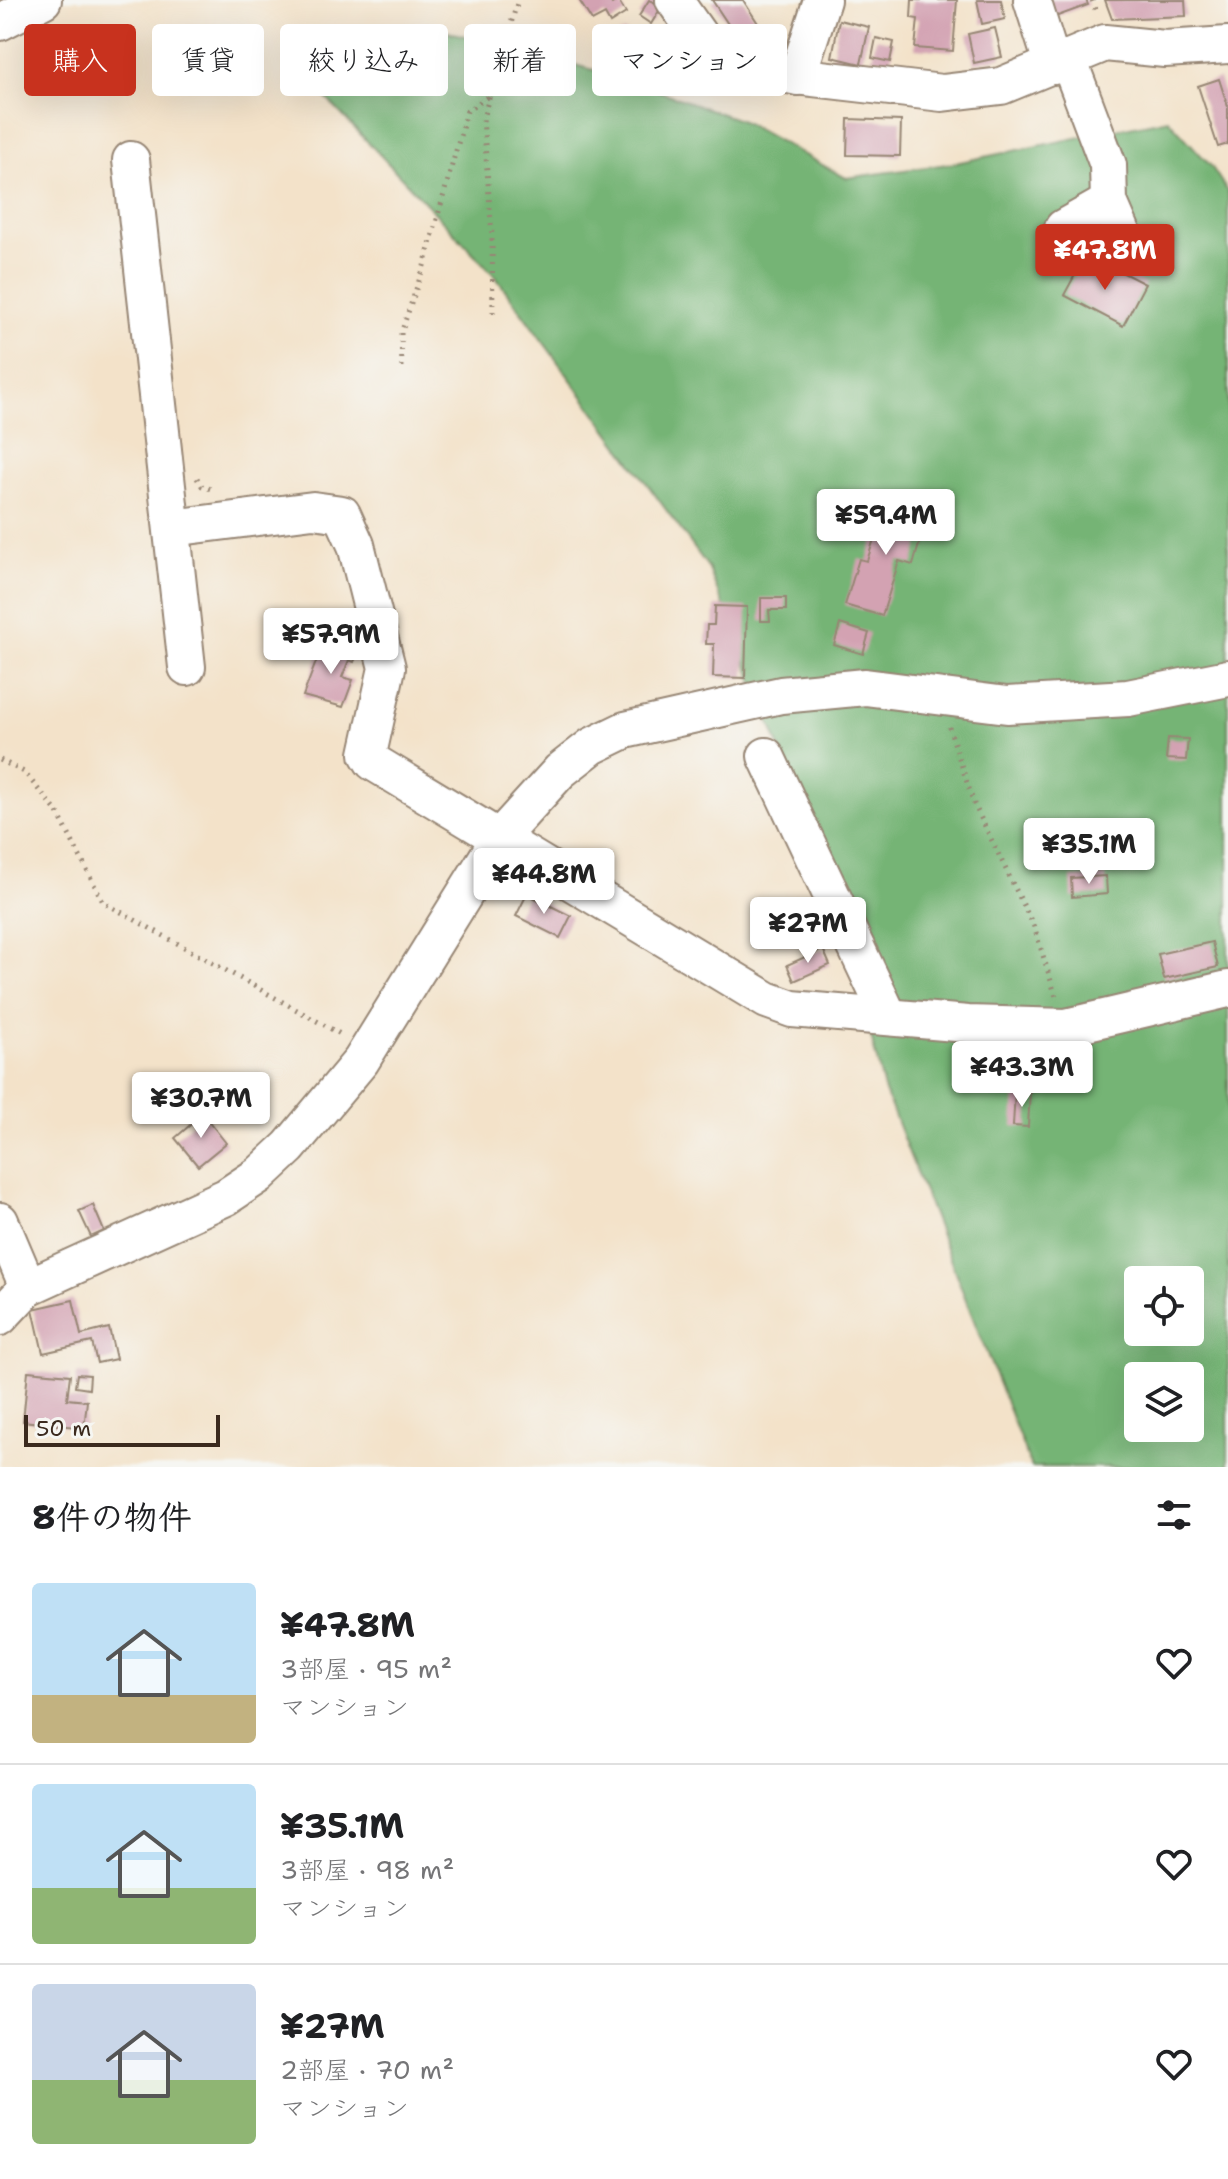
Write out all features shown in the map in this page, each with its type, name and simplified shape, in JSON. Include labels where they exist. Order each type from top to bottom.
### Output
[{"type":"street","points":[[0,22],[43,0]]},
{"type":"street","points":[[674,0],[714,57],[734,69],[942,93],[1001,86],[1105,43],[1165,49],[1227,46]]},
{"type":"street","points":[[797,77],[822,0]]},
{"type":"street","points":[[1032,0],[1108,165],[1109,202],[1131,253]]},
{"type":"street","points":[[131,160],[187,667]]},
{"type":"street","points":[[1063,228],[1109,202]]},
{"type":"street","points":[[172,528],[313,510],[342,514],[356,545],[387,668],[368,754],[373,762],[767,1000],[792,1009],[968,1024],[1066,1027],[1228,989]]},
{"type":"street","points":[[0,1317],[28,1287],[226,1197],[259,1175],[289,1147],[368,1050],[500,837],[560,771],[592,746],[625,730],[781,695],[865,687],[1007,705],[1128,698],[1228,678]]},
{"type":"street","points":[[1170,690],[1212,704],[1228,704]]},
{"type":"street","points":[[766,756],[888,1015]]},
{"type":"street","points":[[0,1221],[28,1287]]},
{"type":"path","points":[[493,313],[492,235],[483,118],[518,0]]},
{"type":"path","points":[[402,367],[401,333],[424,266],[467,111],[488,97]]},
{"type":"path","points":[[195,475],[202,486],[225,494]]},
{"type":"path","points":[[939,697],[974,804],[1034,927],[1066,1027]]},
{"type":"path","points":[[0,760],[24,772],[58,813],[103,902],[368,1050]]},
{"type":"green space","points":[[448,32],[464,36],[464,96],[576,96],[576,65],[592,69],[592,96],[673,96],[742,121],[846,178],[955,163],[1168,119],[1211,166],[1228,192],[1228,1467],[1031,1467],[884,1089],[833,882],[708,567],[495,276],[324,96],[448,96]]},
{"type":"building","points":[[579,0],[609,0],[612,4],[618,0],[626,13],[610,23],[605,14],[592,21]]},
{"type":"building","points":[[649,0],[662,6],[651,24],[639,16]]},
{"type":"building","points":[[712,0],[743,0],[758,24],[728,24]]},
{"type":"building","points":[[912,0],[957,0],[953,51],[915,48],[918,19],[911,18]]},
{"type":"building","points":[[977,0],[1001,0],[1005,19],[982,24]]},
{"type":"building","points":[[1048,0],[1086,0],[1088,5],[1055,17]]},
{"type":"building","points":[[1105,0],[1185,0],[1186,16],[1112,19]]},
{"type":"building","points":[[839,20],[869,27],[861,64],[832,57]]},
{"type":"building","points":[[995,28],[1002,57],[974,63],[968,34]]},
{"type":"building","points":[[876,38],[894,42],[890,62],[872,58]]},
{"type":"building","points":[[1219,79],[1228,107],[1228,144],[1218,147],[1198,86]]},
{"type":"building","points":[[848,119],[901,121],[900,156],[847,155]]},
{"type":"building","points":[[1082,262],[1100,271],[1104,263],[1145,284],[1123,326],[1064,295]]},
{"type":"building","points":[[886,501],[928,514],[913,565],[899,561],[882,616],[845,605],[859,559],[867,561]]},
{"type":"building","points":[[761,598],[786,598],[786,610],[769,610],[770,621],[761,621]]},
{"type":"building","points":[[715,606],[747,607],[745,678],[713,677],[714,644],[706,644],[707,625],[714,625]]},
{"type":"building","points":[[350,622],[375,631],[368,651],[342,641]]},
{"type":"building","points":[[840,624],[869,633],[863,654],[834,645]]},
{"type":"building","points":[[337,643],[359,650],[354,662],[349,660],[342,677],[353,680],[343,707],[303,696],[321,649],[333,654]]},
{"type":"building","points":[[1168,738],[1188,739],[1186,760],[1166,759]]},
{"type":"building","points":[[1106,876],[1107,894],[1072,897],[1071,878]]},
{"type":"building","points":[[527,894],[571,916],[560,938],[516,916]]},
{"type":"building","points":[[831,918],[840,939],[826,946],[817,924]]},
{"type":"building","points":[[1212,942],[1218,967],[1164,979],[1158,954]]},
{"type":"building","points":[[823,949],[830,965],[794,981],[787,965]]},
{"type":"building","points":[[1015,1091],[1030,1091],[1028,1127],[1013,1126]]},
{"type":"building","points":[[203,1114],[226,1143],[198,1166],[175,1138]]},
{"type":"building","points":[[93,1205],[104,1231],[91,1237],[79,1211]]},
{"type":"building","points":[[73,1300],[81,1335],[109,1328],[116,1359],[97,1363],[92,1342],[43,1353],[33,1309]]},
{"type":"building","points":[[28,1371],[70,1375],[67,1399],[87,1401],[84,1428],[23,1421]]},
{"type":"building","points":[[77,1374],[90,1375],[89,1389],[75,1387]]}]
